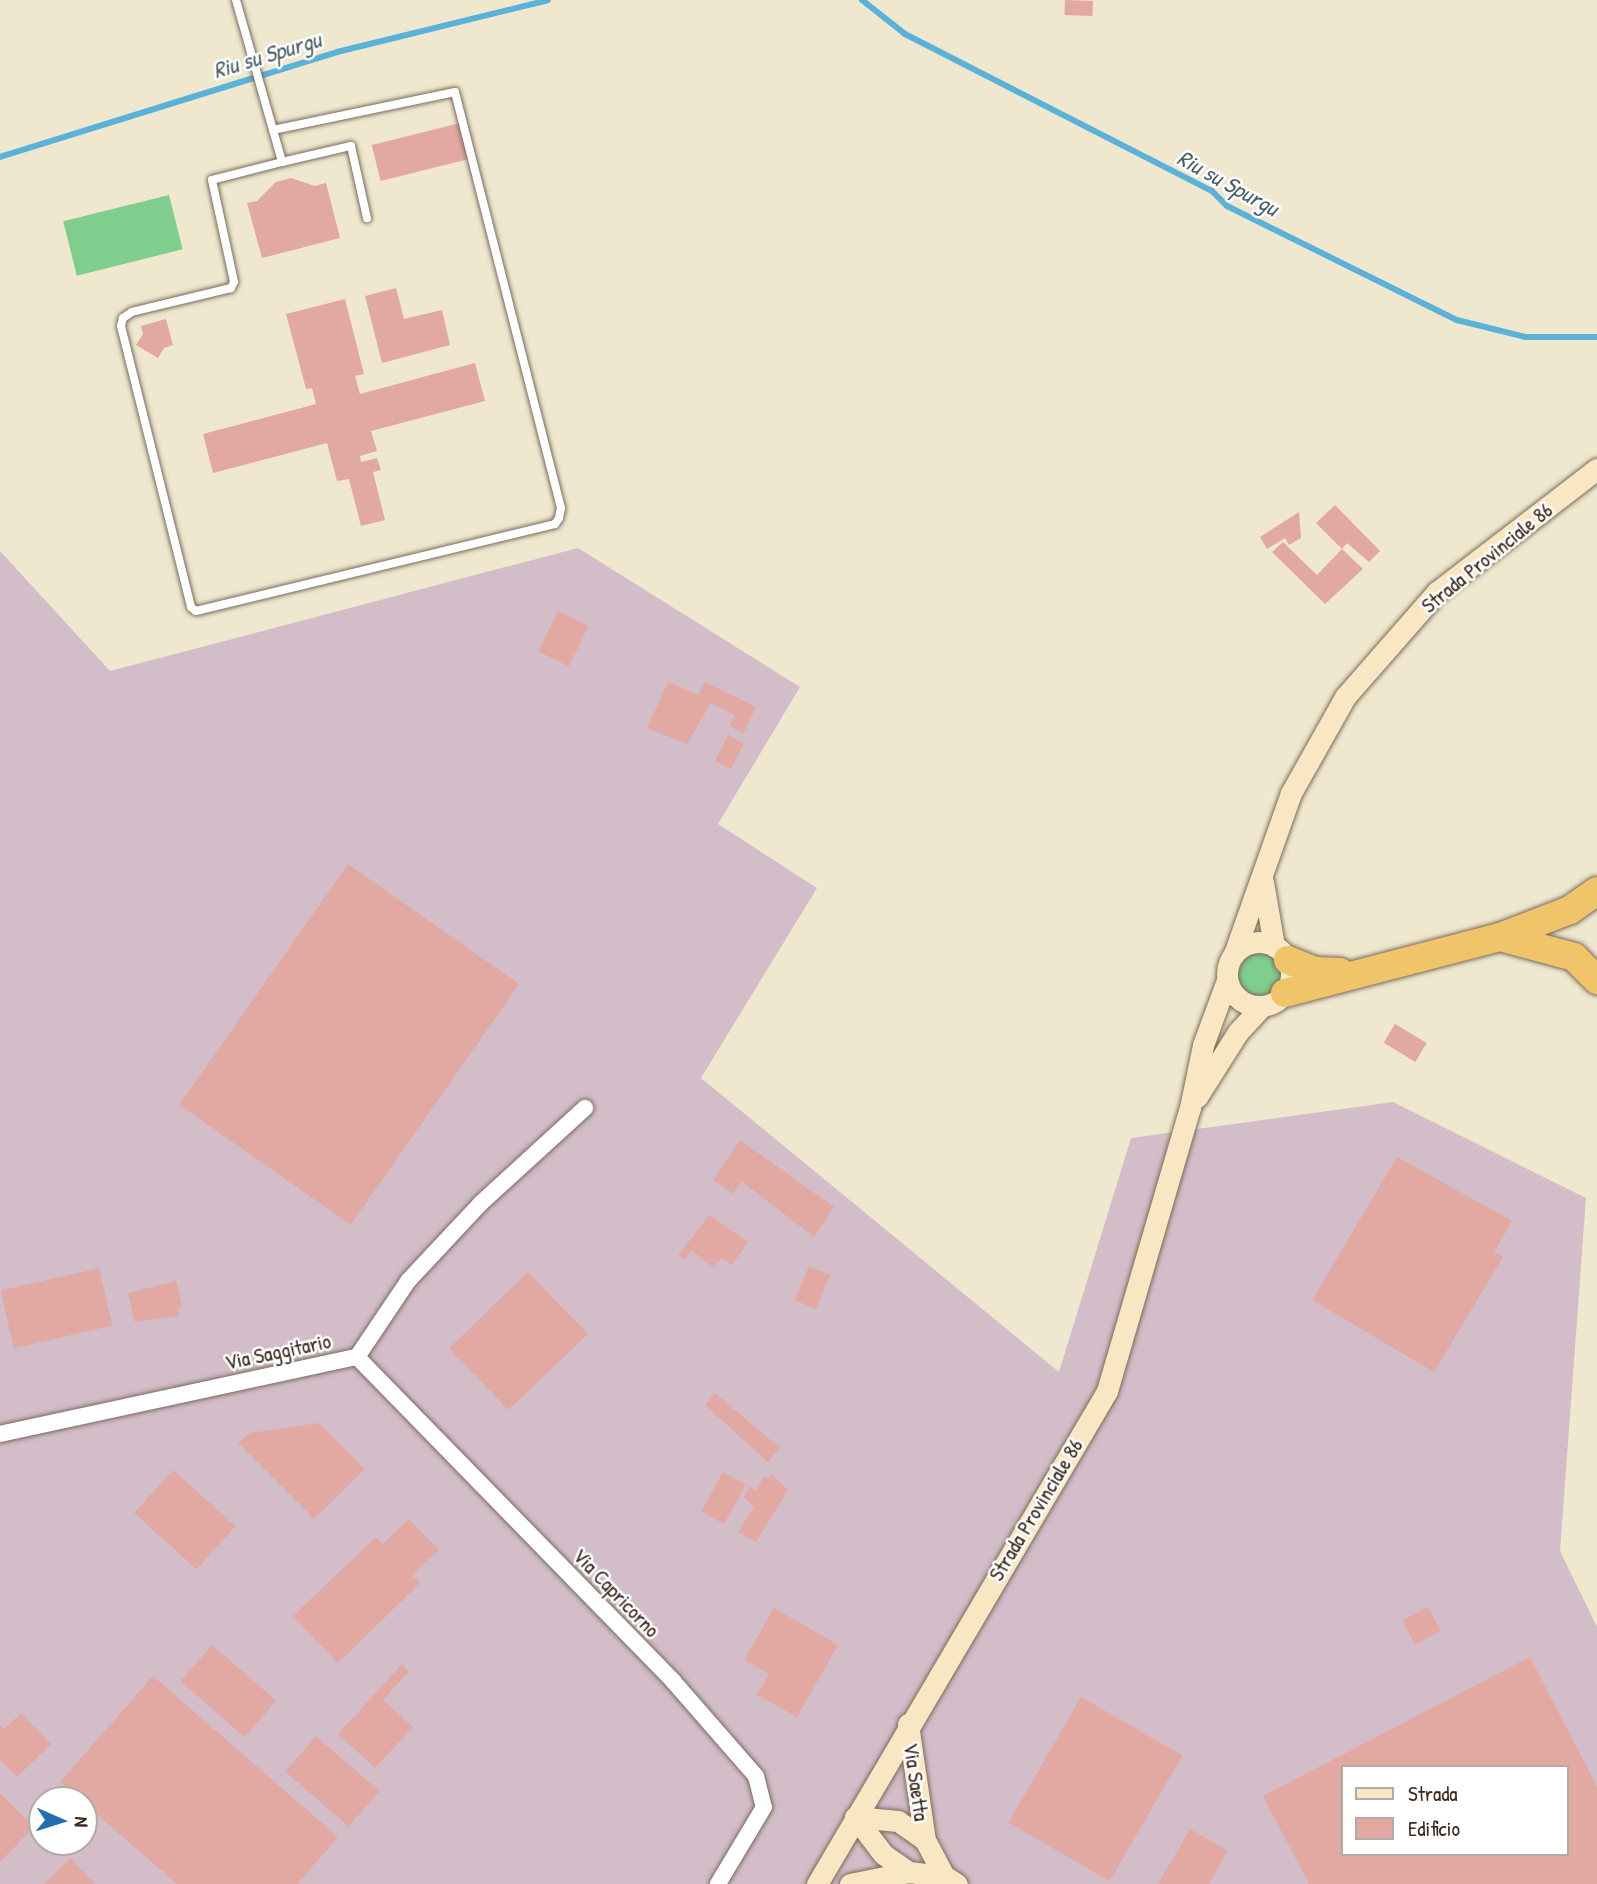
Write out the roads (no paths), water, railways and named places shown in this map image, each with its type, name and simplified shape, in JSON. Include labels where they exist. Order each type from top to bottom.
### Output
[{"type":"highway","points":[[1273,1000],[1354,973],[1500,937],[1570,910],[1597,891]]},
{"type":"highway","points":[[1500,937],[1574,957],[1597,980]]},
{"type":"highway","points":[[1281,953],[1315,971],[1354,973]]},
{"type":"street","name":"Strada Provinciale 86","points":[[1234,954],[1291,793],[1345,697],[1387,645],[1437,592],[1597,470]]},
{"type":"street","name":"Strada Provinciale 86","points":[[1262,872],[1281,953]]},
{"type":"street","points":[[1252,943],[1281,953],[1291,977],[1273,1000],[1243,1002],[1227,980],[1234,954],[1252,943]]},
{"type":"street","name":"Strada Provinciale 86","points":[[817,1884],[908,1724],[1107,1391],[1190,1108],[1203,1045],[1227,980]]},
{"type":"street","name":"Strada Provinciale 86","points":[[1190,1108],[1238,1032],[1273,1000]]},
{"type":"street","name":"Via Saggitario","points":[[0,1434],[357,1357],[408,1281],[481,1203],[584,1108]]},
{"type":"street","name":"Via Capricorno","points":[[357,1357],[673,1681],[756,1776],[764,1807],[718,1884]]},
{"type":"street","name":"Via Saetta","points":[[908,1724],[925,1840],[950,1880]]},
{"type":"street","name":"Via Saetta","points":[[855,1817],[898,1822],[925,1840]]},
{"type":"street","name":"Via Saetta","points":[[855,1817],[883,1854],[909,1872]]},
{"type":"street","name":"Via Saetta","points":[[850,1884],[909,1872],[950,1880]]},
{"type":"lane","points":[[236,0],[282,162]]},
{"type":"lane","points":[[272,130],[455,92],[561,508],[555,524],[197,611],[191,607],[122,317],[231,288],[234,282],[212,180],[351,146],[367,218]]},
{"type":"waterway","name":"Riu su Spurgu","points":[[0,157],[337,52],[548,0]]},
{"type":"waterway","name":"Riu su Spurgu","points":[[862,0],[905,34],[1212,191],[1227,206],[1457,320],[1525,337],[1597,337]]}]
